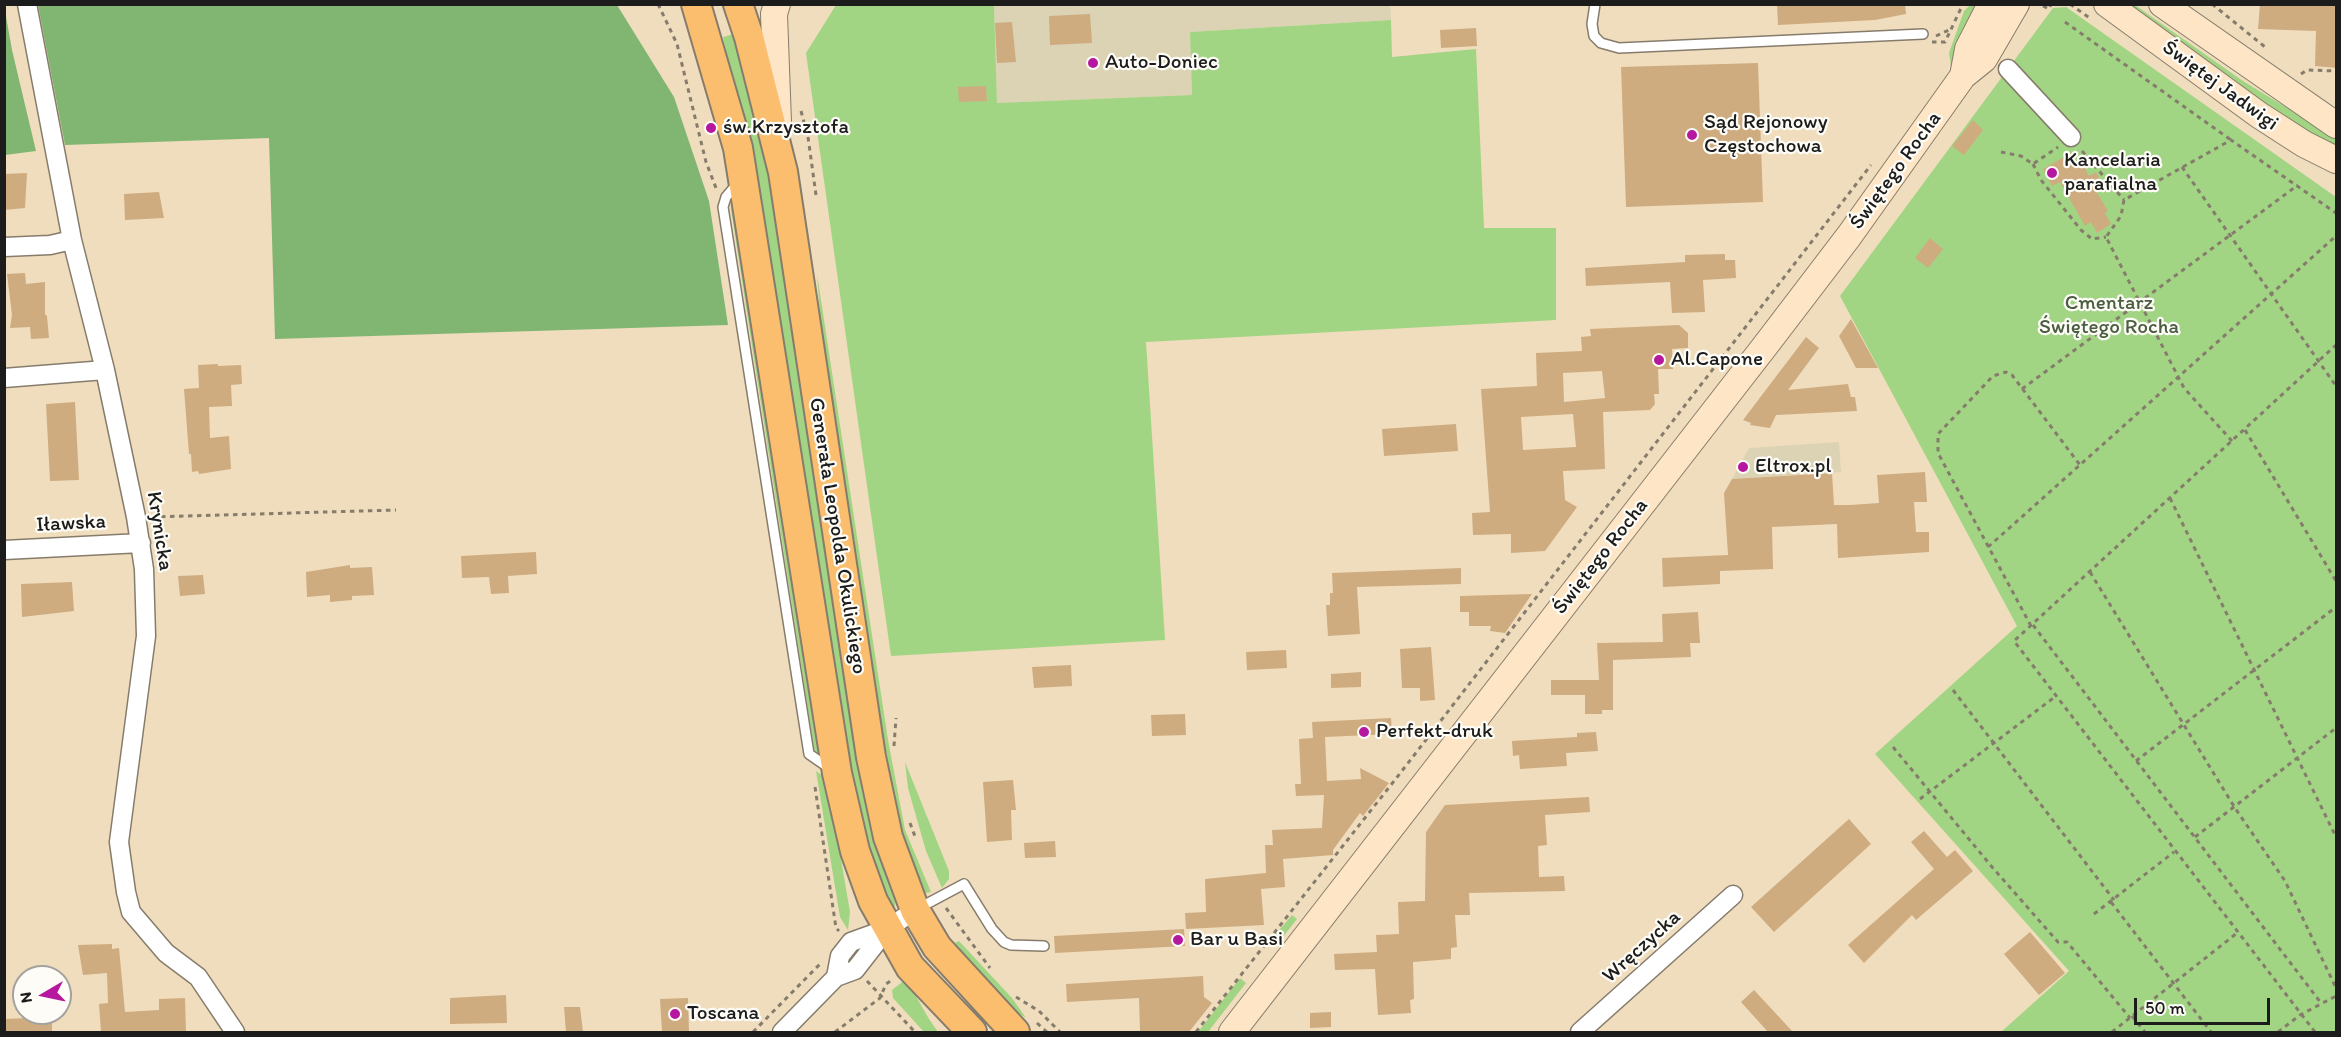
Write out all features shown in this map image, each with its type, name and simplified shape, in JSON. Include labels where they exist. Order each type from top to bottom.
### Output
[{"type":"main road","name":"Generała Leopolda Okulickiego","points":[[696,4],[736,138],[837,773],[855,851],[873,901],[910,968],[972,1032]]},
{"type":"main road","name":"Generała Leopolda Okulickiego","points":[[738,4],[779,149],[871,757],[888,837],[915,910],[937,947],[1015,1032]]},
{"type":"street","name":"Krynicka","points":[[27,4],[72,240],[105,370],[141,543],[146,636],[119,842],[126,892],[131,912],[166,953],[198,977],[235,1032]]},
{"type":"street","points":[[777,4],[774,14],[779,149]]},
{"type":"street","name":"Świętego Rocha","points":[[1232,1032],[1772,337],[1964,76],[1984,59],[2016,4]]},
{"type":"street","name":"Świętej Jadwigi","points":[[2107,4],[2259,115],[2304,144],[2337,160]]},
{"type":"street","name":"Świętej Jadwigi","points":[[2162,4],[2337,125]]},
{"type":"street","name":"Świętego Rocha","points":[[1964,76],[1968,49],[1981,6]]},
{"type":"street","points":[[2008,69],[2071,137]]},
{"type":"street","points":[[4,248],[50,245],[72,240]]},
{"type":"street","points":[[4,378],[105,370]]},
{"type":"street","name":"Iławska","points":[[4,550],[141,543]]},
{"type":"street","name":"Wręczycka","points":[[1580,1032],[1733,895]]},
{"type":"street","points":[[836,977],[840,956],[851,942],[887,929],[915,910]]},
{"type":"street","points":[[782,1032],[836,977],[855,970],[887,929]]},
{"type":"lane","points":[[1595,4],[1592,24],[1594,36],[1601,43],[1619,48],[1923,34]]},
{"type":"lane","points":[[743,177],[726,197],[723,207],[809,754],[820,764],[837,773]]},
{"type":"lane","points":[[915,910],[964,884],[992,929],[1004,942],[1011,945],[1044,946]]},
{"type":"path","points":[[658,4],[677,44],[706,162],[723,207]]},
{"type":"path","points":[[2043,6],[2049,9],[2052,4]]},
{"type":"path","points":[[1945,42],[1981,6]]},
{"type":"path","points":[[2065,22],[2337,213]]},
{"type":"path","points":[[2301,74],[2307,70],[2337,71]]},
{"type":"path","points":[[801,113],[806,125],[816,195]]},
{"type":"path","points":[[2033,164],[2071,137],[2124,200]]},
{"type":"path","points":[[2001,152],[2021,156],[2033,164],[2041,180],[2081,230],[2092,239],[2106,237],[2121,216],[2124,200],[2231,140]]},
{"type":"path","points":[[1196,1032],[1874,162]]},
{"type":"path","points":[[2181,166],[2337,386]]},
{"type":"path","points":[[2022,389],[2298,185]]},
{"type":"path","points":[[1988,547],[2337,236]]},
{"type":"path","points":[[2106,237],[2184,388],[2233,441]]},
{"type":"path","points":[[2314,1032],[2014,641],[2337,345]]},
{"type":"path","points":[[2080,465],[2012,375],[2001,372],[1994,376],[1938,434],[1938,453],[2032,626],[2321,1003]]},
{"type":"path","points":[[2246,430],[2337,581]]},
{"type":"path","points":[[2170,498],[2337,837]]},
{"type":"path","points":[[136,517],[396,510]]},
{"type":"path","points":[[2090,572],[2235,808],[2285,881],[2337,987]]},
{"type":"path","points":[[2136,761],[2337,607]]},
{"type":"path","points":[[1953,690],[2211,1032]]},
{"type":"path","points":[[1920,799],[2056,696]]},
{"type":"path","points":[[896,718],[894,746],[896,752]]},
{"type":"path","points":[[2195,837],[2337,728]]},
{"type":"path","points":[[1893,747],[1929,793],[2058,942],[2067,942],[2145,1032]]},
{"type":"path","points":[[809,754],[836,928],[851,942]]},
{"type":"path","points":[[909,818],[916,840]]},
{"type":"path","points":[[2094,914],[2174,852]]},
{"type":"path","points":[[942,902],[960,931],[996,975]]},
{"type":"path","points":[[2112,1032],[2236,933]]},
{"type":"path","points":[[835,1032],[882,994],[886,984],[894,979]]},
{"type":"path","points":[[1009,990],[1014,996],[1039,1011],[1060,1032]]},
{"type":"path","points":[[882,994],[915,1032]]},
{"type":"path","points":[[2278,1032],[2300,1015],[2337,996]]},
{"type":"shaded area","name":"Auto-Doniec","points":[[1390,4],[1391,20],[1190,32],[1192,95],[997,103],[994,5]]},
{"type":"shaded area","points":[[1839,442],[1841,472],[1732,479],[1749,448]]},
{"type":"green space","points":[[4,5],[12,50],[36,151],[5,155]]},
{"type":"green space","points":[[38,5],[617,5],[674,97],[709,201],[728,325],[275,339],[269,138],[65,145]]},
{"type":"green space","points":[[836,5],[994,5],[997,103],[1192,95],[1190,32],[1391,20],[1392,57],[1476,49],[1484,228],[1556,228],[1556,320],[1146,342],[1165,640],[891,656],[806,53]]},
{"type":"green space","points":[[1970,5],[1974,5],[1974,16],[1951,66],[1949,53],[1964,11]]},
{"type":"green space","points":[[2122,5],[2135,5],[2243,81],[2336,138],[2336,150],[2292,124]]},
{"type":"green space","name":"Cmentarz Świętego Rocha","points":[[2066,7],[2336,197],[2336,1032],[2001,1032],[2069,971],[1875,754],[2017,626],[1840,296],[2053,8]]},
{"type":"green space","points":[[737,33],[769,171],[896,897],[895,906],[889,907],[880,897],[851,792],[758,202],[723,37]]},
{"type":"green space","points":[[734,203],[820,758],[814,749],[731,209]]},
{"type":"green space","points":[[817,274],[888,740],[905,830],[931,892],[926,893],[922,892],[893,813],[821,327]]},
{"type":"green space","points":[[905,762],[949,871],[949,879],[942,888],[926,851],[908,788]]},
{"type":"green space","points":[[816,771],[823,776],[830,795],[850,912],[848,930],[840,917]]},
{"type":"green space","points":[[1292,915],[1297,919],[1275,947],[1269,942]]},
{"type":"green space","points":[[959,941],[1012,998],[1026,1018],[993,997],[950,945]]},
{"type":"green space","points":[[1240,978],[1246,983],[1208,1032],[1198,1032]]},
{"type":"green space","points":[[906,979],[938,1032],[924,1032],[893,998],[892,990]]},
{"type":"building","points":[[1777,4],[1905,4],[1906,14],[1875,20],[1778,25]]},
{"type":"building","points":[[2260,4],[2337,6],[2337,68],[2315,66],[2316,31],[2258,29]]},
{"type":"building","points":[[1090,14],[1092,43],[1050,45],[1049,16]]},
{"type":"building","points":[[1012,22],[1016,62],[997,63],[995,23]]},
{"type":"building","points":[[1476,28],[1477,46],[1441,48],[1440,30]]},
{"type":"building","name":"Sąd Rejonowy Częstochowa","points":[[1758,63],[1763,202],[1626,207],[1621,67]]},
{"type":"building","points":[[986,86],[987,101],[959,102],[958,87]]},
{"type":"building","points":[[1973,120],[1983,130],[1964,155],[1952,146]]},
{"type":"building","points":[[2071,153],[2089,176],[2096,172],[2104,186],[2096,191],[2108,211],[2105,213],[2111,224],[2097,233],[2091,222],[2085,226],[2060,182],[2052,186],[2043,169]]},
{"type":"building","points":[[27,173],[25,208],[4,210],[4,174]]},
{"type":"building","points":[[159,192],[164,218],[125,220],[124,194]]},
{"type":"building","points":[[1930,238],[1943,249],[1928,268],[1915,258]]},
{"type":"building","points":[[1725,254],[1725,260],[1735,260],[1736,278],[1703,280],[1705,312],[1672,313],[1670,282],[1586,286],[1585,268],[1685,262],[1685,255]]},
{"type":"building","points":[[25,273],[26,284],[45,282],[45,314],[49,338],[31,339],[30,327],[10,328],[12,315],[7,274]]},
{"type":"building","points":[[1851,319],[1878,368],[1856,368],[1839,336]]},
{"type":"building","points":[[1679,325],[1688,333],[1688,348],[1672,349],[1673,369],[1658,369],[1659,394],[1654,394],[1655,404],[1650,410],[1603,412],[1605,469],[1563,471],[1565,500],[1577,507],[1545,551],[1511,553],[1511,534],[1473,535],[1472,513],[1490,512],[1481,389],[1537,386],[1536,353],[1582,351],[1581,337],[1591,336],[1590,329]],"holes":[[[1602,371],[1605,398],[1564,402],[1563,373]],[[1573,414],[1576,447],[1523,450],[1521,417]]]},
{"type":"building","points":[[1806,337],[1819,348],[1788,390],[1848,384],[1851,397],[1855,397],[1857,411],[1776,415],[1770,428],[1750,425],[1751,423],[1743,420]]},
{"type":"building","points":[[218,364],[218,366],[241,365],[242,384],[231,385],[232,406],[209,407],[210,438],[229,436],[231,469],[199,474],[198,471],[192,472],[184,389],[199,388],[198,365]]},
{"type":"building","points":[[75,402],[79,480],[50,481],[46,404]]},
{"type":"building","points":[[1456,424],[1458,451],[1384,456],[1382,429]]},
{"type":"building","points":[[1925,472],[1927,502],[1914,502],[1916,532],[1929,532],[1929,552],[1838,558],[1837,524],[1772,527],[1773,569],[1720,571],[1720,584],[1663,587],[1662,558],[1728,555],[1724,493],[1732,479],[1832,473],[1834,505],[1850,505],[1879,503],[1877,475]]},
{"type":"building","points":[[536,552],[537,574],[508,576],[509,593],[491,594],[489,577],[462,578],[461,556]]},
{"type":"building","points":[[350,565],[350,568],[372,567],[374,595],[352,596],[352,600],[330,602],[330,595],[307,597],[306,572]]},
{"type":"building","points":[[1461,568],[1461,584],[1357,587],[1360,634],[1328,636],[1326,605],[1330,605],[1330,593],[1333,593],[1332,573]]},
{"type":"building","points":[[203,575],[205,594],[180,596],[178,576]]},
{"type":"building","points":[[72,582],[74,611],[22,617],[21,584]]},
{"type":"building","points":[[1532,594],[1505,633],[1490,631],[1491,626],[1469,626],[1469,612],[1460,612],[1460,596]]},
{"type":"building","points":[[1698,612],[1700,643],[1690,643],[1691,657],[1613,660],[1613,710],[1602,710],[1602,714],[1585,714],[1585,695],[1551,695],[1551,680],[1599,680],[1597,643],[1663,642],[1662,614]]},
{"type":"building","points":[[1431,647],[1435,700],[1420,701],[1420,688],[1402,688],[1400,649]]},
{"type":"building","points":[[1286,650],[1287,668],[1247,670],[1246,652]]},
{"type":"building","points":[[1071,665],[1072,686],[1034,688],[1032,667]]},
{"type":"building","points":[[1361,672],[1361,687],[1331,688],[1331,674]]},
{"type":"building","points":[[1185,714],[1186,735],[1152,736],[1151,715]]},
{"type":"building","points":[[1391,718],[1392,734],[1325,737],[1327,781],[1361,779],[1360,768],[1389,783],[1363,816],[1360,813],[1333,850],[1333,855],[1283,859],[1285,887],[1261,889],[1264,925],[1186,929],[1185,913],[1206,912],[1205,879],[1266,873],[1265,845],[1273,845],[1272,830],[1322,828],[1324,795],[1296,796],[1295,784],[1301,784],[1299,739],[1313,738],[1312,722]]},
{"type":"building","points":[[1596,732],[1598,751],[1566,753],[1567,766],[1520,769],[1519,755],[1513,756],[1512,741],[1577,737],[1577,733]]},
{"type":"building","points":[[1013,780],[1016,810],[1011,810],[1012,840],[987,842],[983,782]]},
{"type":"building","points":[[1589,797],[1590,812],[1545,815],[1547,845],[1538,846],[1539,877],[1564,876],[1565,891],[1469,893],[1470,915],[1455,915],[1457,947],[1451,948],[1451,959],[1413,962],[1414,999],[1410,1000],[1411,1013],[1378,1015],[1375,969],[1335,970],[1334,954],[1377,952],[1376,935],[1399,934],[1398,902],[1425,901],[1426,832],[1445,805]]},
{"type":"building","points":[[1849,819],[1871,844],[1774,932],[1751,907]]},
{"type":"building","points":[[1924,831],[1947,857],[1955,850],[1973,871],[1916,920],[1912,915],[1864,963],[1848,945],[1934,869],[1911,842]]},
{"type":"building","points":[[1055,841],[1056,857],[1025,858],[1024,843]]},
{"type":"building","points":[[1184,929],[1185,946],[1055,953],[1054,936]]},
{"type":"building","points":[[2030,932],[2065,973],[2039,995],[2004,954]]},
{"type":"building","points":[[112,944],[112,949],[119,948],[125,1012],[159,1010],[159,999],[185,998],[186,1032],[101,1032],[99,1004],[108,1003],[107,973],[83,975],[78,945]]},
{"type":"building","points":[[1203,976],[1204,997],[1212,1003],[1189,1032],[1140,1032],[1139,998],[1067,1002],[1066,984]]},
{"type":"building","points":[[1754,990],[1793,1032],[1768,1032],[1741,1002]]},
{"type":"building","points":[[506,995],[507,1023],[450,1024],[450,998]]},
{"type":"building","name":"Toscana","points":[[688,998],[689,1032],[662,1032],[660,999]]},
{"type":"building","points":[[564,1007],[580,1007],[583,1032],[566,1032]]},
{"type":"building","points":[[1331,1012],[1331,1027],[1310,1028],[1310,1013]]},
{"type":"building","points":[[4,1019],[12,1019],[12,1025],[52,1025],[52,1032],[4,1032]]},
{"type":"place","name":"Auto-Doniec","points":[[1093,63]]},
{"type":"place","name":"św.Krzysztofa","points":[[711,128]]},
{"type":"place","name":"Sąd Rejonowy Częstochowa","points":[[1692,135]]},
{"type":"place","name":"Kancelaria parafialna","points":[[2052,173]]},
{"type":"place","name":"Al.Capone","points":[[1659,360]]},
{"type":"place","name":"Eltrox.pl","points":[[1743,467]]},
{"type":"place","name":"Perfekt-druk","points":[[1364,732]]},
{"type":"place","name":"Bar u Basi","points":[[1178,940]]},
{"type":"place","name":"Toscana","points":[[675,1014]]}]
